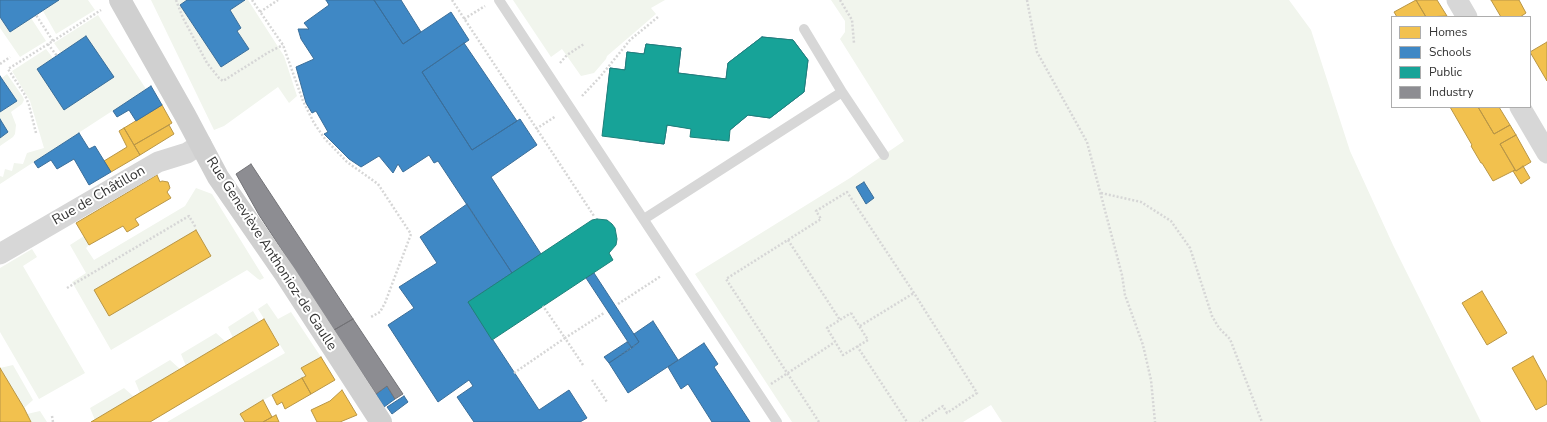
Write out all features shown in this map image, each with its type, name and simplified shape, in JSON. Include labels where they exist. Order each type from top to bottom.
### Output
[{"type":"main road","name":"Rue Geneviève Anthonioz-de Gaulle","points":[[120,0],[218,177],[285,274],[381,422]]},
{"type":"street","points":[[1457,0],[1466,16]]},
{"type":"street","points":[[1521,108],[1547,153]]},
{"type":"street","name":"Rue de Châtillon","points":[[0,254],[38,239],[158,162],[186,153],[201,144]]},
{"type":"lane","points":[[499,0],[777,422]]},
{"type":"lane","points":[[804,29],[842,92],[884,155]]},
{"type":"lane","points":[[644,219],[842,92]]},
{"type":"path","points":[[176,0],[183,18],[208,63],[223,81],[283,45]]},
{"type":"path","points":[[252,0],[283,45],[302,101],[314,123],[325,139],[348,162],[378,184],[411,234],[385,303],[380,312],[371,317]]},
{"type":"path","points":[[260,12],[278,0]]},
{"type":"path","points":[[452,0],[594,216]]},
{"type":"path","points":[[840,0],[852,20],[854,43]]},
{"type":"path","points":[[1027,0],[1037,52],[1058,87],[1087,142],[1122,275],[1125,295],[1143,344],[1151,380],[1155,422]]},
{"type":"path","points":[[464,19],[488,4]]},
{"type":"path","points":[[36,133],[25,95],[8,69],[97,13]]},
{"type":"path","points":[[36,15],[53,41]]},
{"type":"path","points":[[536,129],[570,108],[600,77],[630,40],[658,17]]},
{"type":"path","points":[[48,44],[57,56]]},
{"type":"path","points":[[567,55],[584,44]]},
{"type":"path","points":[[0,64],[10,58]]},
{"type":"path","points":[[819,422],[726,279],[821,219],[816,211],[847,192],[914,293],[977,393],[947,413],[943,406],[920,422]]},
{"type":"path","points":[[1100,193],[1141,202],[1171,221],[1190,248],[1212,316],[1230,339],[1262,422]]},
{"type":"path","points":[[67,288],[190,216],[196,228]]},
{"type":"path","points":[[788,240],[840,320]]},
{"type":"path","points":[[618,304],[675,267]]},
{"type":"path","points":[[860,326],[914,293]]},
{"type":"path","points":[[543,306],[583,366]]},
{"type":"path","points":[[514,373],[604,313]]},
{"type":"path","points":[[851,313],[868,340],[843,354],[827,328],[840,320],[851,313]]},
{"type":"path","points":[[769,386],[835,342]]},
{"type":"path","points":[[857,346],[907,422]]},
{"type":"path","points":[[592,380],[607,402]]},
{"type":"path","points":[[52,416],[53,422]]},
{"type":"shaded area","points":[[59,0],[88,0],[95,10],[56,34],[43,11]]},
{"type":"shaded area","points":[[151,0],[187,0],[180,5],[221,67],[249,49],[237,31],[241,28],[230,10],[245,0],[248,0],[284,56],[297,96],[289,103],[278,87],[224,126],[214,130]]},
{"type":"shaded area","points":[[513,0],[665,0],[651,8],[656,14],[607,56],[594,73],[581,76],[562,49],[551,57]]},
{"type":"shaded area","points":[[831,0],[1289,0],[1311,30],[1350,151],[1393,245],[1481,422],[1002,422],[991,405],[963,422],[792,422],[695,274],[850,178],[904,141],[840,39],[845,32],[845,21]]},
{"type":"shaded area","points":[[98,15],[146,89],[0,184],[0,176],[3,177],[5,169],[12,171],[14,163],[23,164],[27,153],[44,148],[30,101],[12,71],[46,49],[53,58],[61,53],[54,43]]},
{"type":"shaded area","points":[[0,17],[10,32],[31,18],[46,41],[20,57],[0,28]]},
{"type":"shaded area","points":[[7,74],[24,100],[22,104],[11,112],[16,125],[15,134],[0,146],[0,137],[8,132],[0,119],[0,112],[17,101],[2,78]]},
{"type":"shaded area","points":[[196,188],[212,194],[264,278],[260,280],[247,270],[111,350],[72,282],[86,273],[70,245],[84,236],[89,245],[86,248],[94,260],[185,206]]},
{"type":"shaded area","points":[[32,249],[37,257],[23,266],[85,373],[39,399],[0,332],[0,268]]},
{"type":"shaded area","points":[[267,303],[278,319],[291,312],[321,357],[301,368],[306,376],[241,413],[245,422],[167,422],[285,353],[258,309]]},
{"type":"shaded area","points":[[253,311],[275,348],[150,422],[91,422],[95,420],[90,408],[124,388],[133,396],[137,395],[140,393],[135,381],[170,360],[180,369],[186,366],[181,354],[216,333],[226,342],[233,338],[228,327]]},
{"type":"shaded area","points":[[13,365],[33,400],[24,408],[27,414],[40,411],[47,422],[0,422],[0,368]]},
{"type":"building: Homes","points":[[1416,0],[1437,0],[1447,16],[1425,16]]},
{"type":"building: Homes","points":[[1416,0],[1425,16],[1396,16],[1394,12]]},
{"type":"building: Homes","points":[[1491,0],[1519,0],[1526,13],[1522,16],[1500,16]]},
{"type":"building: Homes","points":[[1547,42],[1547,81],[1531,54],[1531,51]]},
{"type":"building: Homes","points":[[162,105],[172,123],[134,145],[124,128]]},
{"type":"building: Homes","points":[[1451,108],[1479,108],[1494,134],[1510,125],[1516,135],[1500,144],[1515,170],[1493,181],[1471,146],[1472,145]]},
{"type":"building: Homes","points":[[1479,108],[1500,108],[1510,125],[1494,134]]},
{"type":"building: Homes","points":[[169,125],[174,134],[140,155],[134,145]]},
{"type":"building: Homes","points":[[124,128],[140,155],[111,172],[104,161],[127,147],[119,131]]},
{"type":"building: Homes","points":[[1516,135],[1531,162],[1516,171],[1500,144]]},
{"type":"building: Homes","points":[[1523,166],[1530,178],[1521,184],[1513,171],[1516,171]]},
{"type":"building: Homes","points":[[157,175],[160,182],[168,182],[170,188],[167,192],[171,198],[135,219],[139,225],[127,232],[123,226],[89,245],[76,223]]},
{"type":"building: Homes","points":[[196,230],[211,256],[109,316],[94,290]]},
{"type":"building: Homes","points":[[1482,291],[1507,333],[1487,345],[1462,303]]},
{"type":"building: Homes","points":[[264,319],[279,345],[150,422],[91,422]]},
{"type":"building: Homes","points":[[1533,356],[1547,382],[1547,404],[1536,410],[1512,368]]},
{"type":"building: Homes","points":[[321,357],[335,380],[311,394],[302,378],[306,376],[301,368]]},
{"type":"building: Homes","points":[[0,368],[24,408],[31,422],[0,422]]},
{"type":"building: Homes","points":[[302,378],[311,394],[285,409],[282,402],[277,405],[272,395]]},
{"type":"building: Homes","points":[[342,390],[357,415],[340,422],[317,422],[311,410],[330,401]]},
{"type":"building: Homes","points":[[263,400],[272,417],[263,422],[245,422],[240,414]]},
{"type":"building: Homes","points":[[276,415],[279,422],[263,422],[272,417]]},
{"type":"building: Schools","points":[[0,0],[59,0],[10,32],[0,17]]},
{"type":"building: Schools","points":[[187,0],[245,0],[230,10],[241,28],[237,31],[249,49],[221,67],[180,5]]},
{"type":"building: Schools","points":[[326,0],[374,0],[403,44],[451,12],[469,40],[422,72],[472,150],[520,119],[537,145],[491,177],[541,254],[512,273],[438,161],[434,163],[429,155],[403,172],[398,164],[393,173],[379,156],[361,167],[349,159],[324,134],[328,132],[316,111],[312,113],[306,103],[296,67],[314,59],[301,39],[298,29],[309,29],[304,23],[329,5]]},
{"type":"building: Schools","points":[[374,0],[401,0],[421,32],[403,44]]},
{"type":"building: Schools","points":[[86,36],[114,77],[64,110],[37,69]]},
{"type":"building: Schools","points":[[762,37],[793,40],[808,60],[804,92],[770,118],[748,115],[730,130],[718,128],[717,140],[711,139],[703,130],[667,125],[664,144],[639,141],[640,129],[604,125],[610,68],[625,70],[627,52],[644,54],[646,44],[681,48],[678,73],[726,79],[728,63]],"holes":[[[641,76],[670,81],[667,98],[638,93]]]},
{"type":"building: Schools","points":[[464,43],[517,121],[472,150],[422,72]]},
{"type":"building: Schools","points":[[0,76],[17,101],[0,112]]},
{"type":"building: Schools","points":[[151,86],[162,105],[136,121],[129,110],[117,117],[113,111]]},
{"type":"building: Schools","points":[[0,119],[8,132],[0,138]]},
{"type":"building: Schools","points":[[79,133],[89,149],[95,146],[111,172],[89,185],[74,159],[57,169],[51,160],[38,168],[34,162]]},
{"type":"building: Schools","points":[[864,182],[874,198],[866,204],[856,187]]},
{"type":"building: Schools","points":[[467,204],[512,273],[468,302],[539,410],[569,390],[587,418],[580,422],[474,422],[457,397],[473,386],[469,380],[438,402],[388,325],[414,308],[399,287],[437,263],[420,237]]},
{"type":"building: Schools","points":[[594,273],[639,342],[632,348],[586,278]]},
{"type":"building: Schools","points":[[653,321],[678,360],[628,393],[609,363],[639,342],[634,334]]},
{"type":"building: Schools","points":[[627,342],[632,348],[609,363],[604,357]]},
{"type":"building: Schools","points":[[704,343],[718,364],[714,367],[750,422],[712,422],[688,384],[681,389],[668,367]]},
{"type":"building: Schools","points":[[387,386],[395,399],[384,407],[376,394]]},
{"type":"building: Schools","points":[[404,396],[408,402],[392,414],[387,407]]},
{"type":"building: Public","points":[[762,37],[793,40],[808,60],[804,92],[770,118],[748,115],[730,130],[729,141],[690,137],[691,129],[667,125],[664,144],[602,136],[610,68],[625,70],[627,52],[644,54],[646,44],[681,48],[678,73],[726,79],[728,63]]},
{"type":"building: Public","points":[[592,220],[607,220],[615,228],[617,239],[616,245],[609,253],[613,260],[492,340],[468,302]]},
{"type":"building: Industry","points":[[251,164],[353,319],[334,330],[259,215],[236,174]]},
{"type":"building: Industry","points":[[353,319],[403,394],[395,399],[387,386],[376,394],[334,330]]}]
